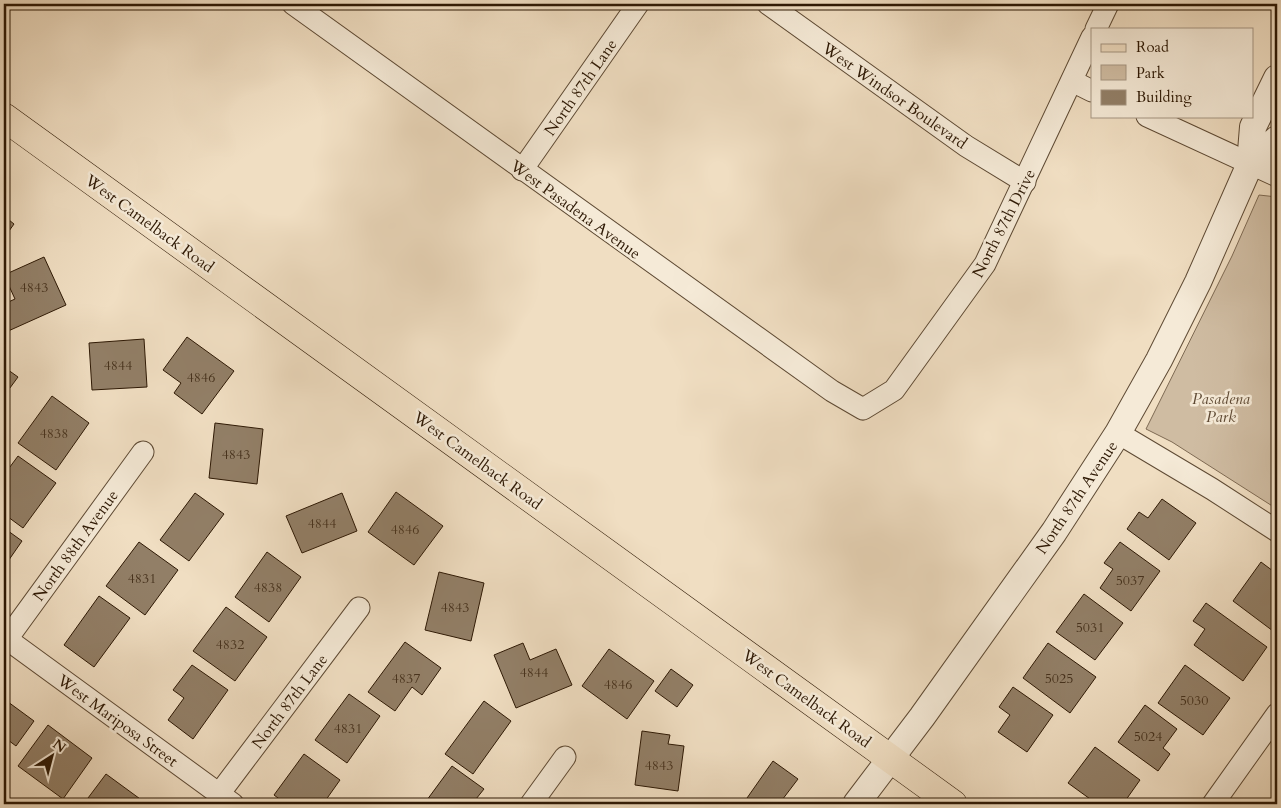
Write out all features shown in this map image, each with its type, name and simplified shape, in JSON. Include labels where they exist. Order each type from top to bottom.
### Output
[{"type":"main road","name":"West Camelback Road","points":[[4,116],[953,804]]},
{"type":"street","name":"West Pasadena Avenue","points":[[293,4],[832,391],[863,409]]},
{"type":"street","name":"North 87th Lane","points":[[522,170],[638,4]]},
{"type":"street","name":"West Windsor Boulevard","points":[[768,4],[966,146],[1025,182]]},
{"type":"street","points":[[1096,28],[1108,4]]},
{"type":"street","name":"North 87th Drive","points":[[863,409],[894,390],[985,264],[1091,39]]},
{"type":"street","name":"North 87th Avenue","points":[[856,804],[891,759],[1054,532],[1118,433],[1159,360],[1194,291],[1250,164],[1253,127],[1277,78]]},
{"type":"street","points":[[1072,82],[1091,91]]},
{"type":"street","points":[[1151,118],[1277,176]]},
{"type":"street","name":"North 87th Avenue","points":[[1250,164],[1277,139]]},
{"type":"street","points":[[1118,433],[1212,489],[1277,531]]},
{"type":"street","name":"North 88th Avenue","points":[[5,638],[143,452]]},
{"type":"street","name":"North 87th Lane","points":[[226,799],[359,608]]},
{"type":"street","name":"West Mariposa Street","points":[[5,638],[226,799]]},
{"type":"street","points":[[1213,804],[1277,714]]},
{"type":"street","points":[[531,804],[565,757]]},
{"type":"green space","name":"Pasadena Park","points":[[1259,195],[1277,197],[1277,509],[1172,442],[1146,429],[1232,256]]},
{"type":"building","points":[[4,216],[14,224],[4,238]]},
{"type":"building","points":[[44,257],[66,305],[6,332],[4,326],[4,304],[15,299],[4,275]]},
{"type":"building","points":[[187,337],[234,371],[202,414],[174,393],[181,383],[163,370]]},
{"type":"building","points":[[144,339],[147,387],[92,390],[89,343]]},
{"type":"building","points":[[4,367],[18,377],[4,396]]},
{"type":"building","points":[[52,396],[89,423],[56,470],[18,443]]},
{"type":"building","points":[[215,423],[263,429],[257,484],[209,478]]},
{"type":"building","points":[[18,456],[56,483],[23,528],[4,514],[4,475]]},
{"type":"building","points":[[396,492],[443,526],[414,565],[368,532]]},
{"type":"building","points":[[195,493],[224,514],[189,561],[160,540]]},
{"type":"building","points":[[342,493],[357,531],[302,553],[286,516]]},
{"type":"building","points":[[1162,499],[1196,523],[1169,560],[1127,529],[1139,512],[1148,518]]},
{"type":"building","points":[[4,528],[22,541],[4,567]]},
{"type":"building","points":[[139,542],[178,570],[145,615],[106,586]]},
{"type":"building","points":[[1120,542],[1160,571],[1131,611],[1100,588],[1113,569],[1104,563]]},
{"type":"building","points":[[267,552],[301,577],[269,622],[235,597]]},
{"type":"building","points":[[1261,562],[1277,574],[1277,634],[1233,601]]},
{"type":"building","points":[[439,572],[484,583],[471,641],[425,630]]},
{"type":"building","points":[[1084,594],[1123,623],[1095,660],[1056,632]]},
{"type":"building","points":[[99,596],[130,618],[94,667],[64,645]]},
{"type":"building","points":[[1206,603],[1267,647],[1243,681],[1194,645],[1205,629],[1193,621]]},
{"type":"building","points":[[226,607],[267,637],[235,681],[193,651]]},
{"type":"building","points":[[405,642],[441,668],[422,695],[412,687],[395,711],[368,692]]},
{"type":"building","points":[[523,643],[530,660],[556,649],[572,685],[516,708],[494,655]]},
{"type":"building","points":[[1048,643],[1096,677],[1070,713],[1023,678]]},
{"type":"building","points":[[609,649],[654,681],[627,719],[582,686]]},
{"type":"building","points":[[192,665],[228,690],[193,739],[168,720],[184,698],[173,690]]},
{"type":"building","points":[[1185,665],[1230,698],[1203,735],[1158,703]]},
{"type":"building","points":[[671,669],[693,685],[677,707],[655,691]]},
{"type":"building","points":[[1013,687],[1053,715],[1027,752],[998,732],[1010,715],[999,707]]},
{"type":"building","points":[[349,694],[380,716],[347,763],[315,740]]},
{"type":"building","points":[[4,699],[34,721],[16,746],[4,737]]},
{"type":"building","points":[[484,701],[511,721],[473,774],[445,754]]},
{"type":"building","points":[[1145,705],[1177,729],[1163,748],[1170,754],[1158,771],[1118,742]]},
{"type":"building","points":[[48,725],[92,758],[63,799],[18,766]]},
{"type":"building","points":[[642,731],[670,735],[668,744],[684,746],[678,791],[635,785]]},
{"type":"building","points":[[1095,747],[1140,780],[1123,804],[1097,804],[1068,783]]},
{"type":"building","points":[[304,754],[340,780],[323,804],[286,804],[274,795]]},
{"type":"building","points":[[773,761],[798,779],[779,804],[756,804],[747,798]]},
{"type":"building","points":[[452,766],[484,789],[472,804],[424,804]]},
{"type":"building","points":[[106,774],[147,804],[85,802]]}]
